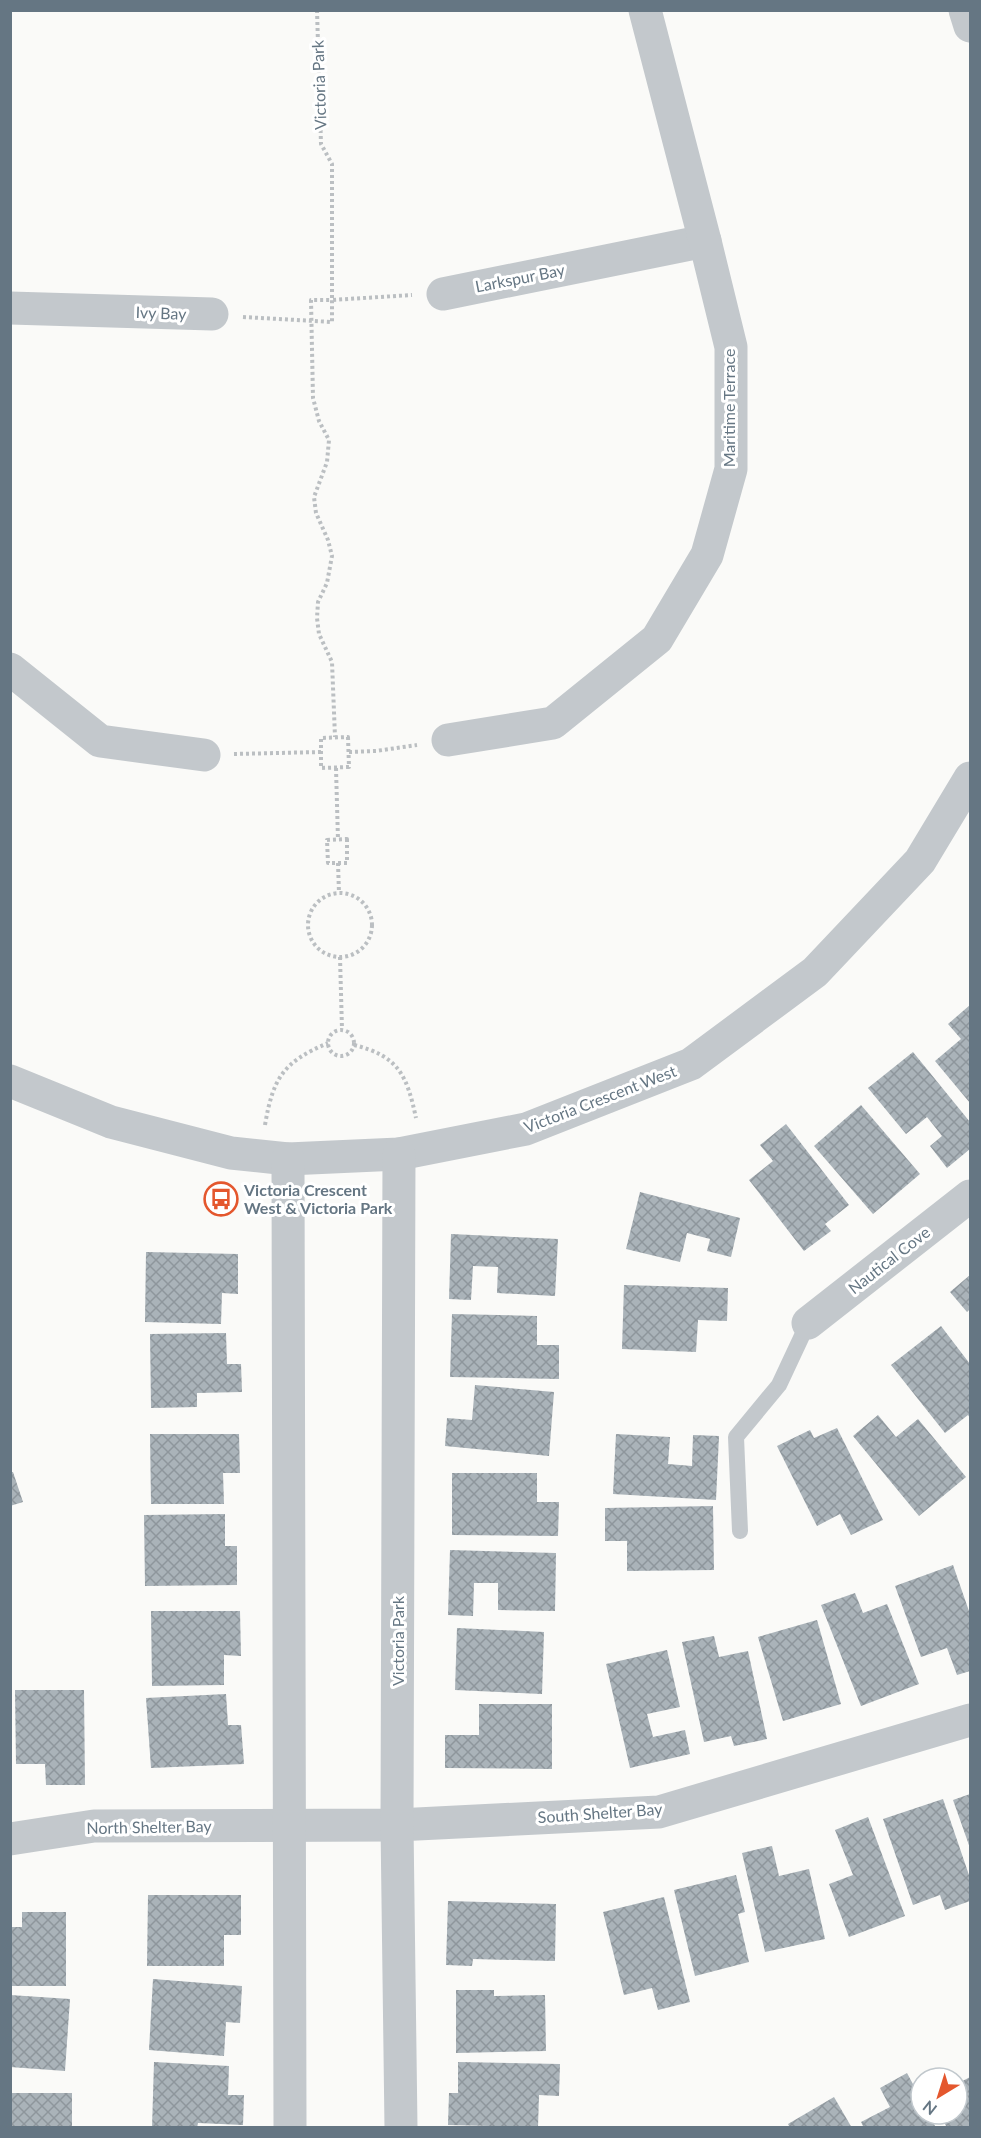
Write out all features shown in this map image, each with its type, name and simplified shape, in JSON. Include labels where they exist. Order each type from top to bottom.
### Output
[{"type":"street","name":"Maritime Terrace","points":[[448,740],[553,723],[657,639],[706,555],[730,469],[731,347],[645,10]]},
{"type":"street","points":[[965,10],[970,26]]},
{"type":"street","name":"Larkspur Bay","points":[[443,294],[705,241]]},
{"type":"street","name":"Ivy Bay","points":[[10,308],[212,314]]},
{"type":"street","points":[[10,669],[100,741],[204,755]]},
{"type":"street","name":"Victoria Crescent West","points":[[10,1081],[111,1122],[231,1153],[274,1157],[411,1151],[526,1129],[691,1064],[815,972],[920,861],[970,778]]},
{"type":"street","name":"Victoria Park","points":[[401,2127],[398,1826],[411,1151]]},
{"type":"street","points":[[274,1157],[288,1826],[290,2127]]},
{"type":"street","name":"Nautical Cove","points":[[808,1323],[970,1196]]},
{"type":"street","name":"South Shelter Bay","points":[[288,1826],[398,1826],[659,1812],[970,1720]]},
{"type":"street","name":"North Shelter Bay","points":[[10,1839],[94,1826],[288,1826]]},
{"type":"lane","points":[[740,1531],[736,1437],[779,1385],[808,1323]]},
{"type":"path","name":"Victoria Park","points":[[312,322],[332,322],[332,164],[321,144],[317,10]]},
{"type":"path","points":[[335,737],[332,662],[319,634],[316,618],[318,602],[327,583],[332,556],[328,540],[316,513],[314,496],[327,462],[329,440],[319,421],[313,398],[311,300],[443,294]]},
{"type":"path","points":[[212,314],[312,322]]},
{"type":"path","points":[[335,737],[348,737],[350,767],[321,768],[321,738],[335,737]]},
{"type":"path","points":[[349,752],[376,751],[448,740]]},
{"type":"path","points":[[204,755],[321,753]]},
{"type":"path","points":[[336,768],[338,840]]},
{"type":"path","points":[[347,839],[347,863],[338,863],[328,863],[327,840],[347,839]]},
{"type":"path","points":[[338,863],[339,893]]},
{"type":"path","points":[[339,893],[349,894],[366,905],[372,924],[371,934],[366,944],[350,955],[340,957],[329,955],[312,941],[308,920],[312,909],[319,901],[328,895],[339,893]]},
{"type":"path","points":[[340,957],[342,1029]]},
{"type":"path","points":[[342,1029],[350,1033],[354,1045],[346,1055],[338,1056],[330,1051],[328,1043],[330,1035],[342,1029]]},
{"type":"path","points":[[274,1157],[272,1092],[277,1080],[304,1053],[328,1043]]},
{"type":"path","points":[[354,1045],[373,1050],[401,1071],[410,1088],[411,1151]]},
{"type":"building","points":[[970,1005],[970,1103],[935,1061],[961,1039],[948,1024]]},
{"type":"building","points":[[913,1052],[970,1122],[970,1149],[947,1168],[930,1146],[942,1136],[927,1117],[906,1134],[868,1088]]},
{"type":"building","points":[[861,1105],[920,1174],[873,1214],[814,1146]]},
{"type":"building","points":[[786,1124],[849,1205],[825,1224],[831,1231],[804,1251],[749,1180],[773,1161],[760,1145]]},
{"type":"building","points":[[640,1192],[740,1218],[731,1257],[707,1251],[710,1239],[687,1233],[680,1262],[626,1249]]},
{"type":"building","points":[[451,1234],[558,1239],[555,1296],[497,1293],[498,1267],[473,1266],[471,1300],[449,1299]]},
{"type":"building","points":[[146,1252],[238,1254],[238,1294],[222,1293],[221,1324],[145,1322]]},
{"type":"building","points":[[970,1275],[970,1309],[967,1312],[950,1292]]},
{"type":"building","points":[[624,1285],[728,1288],[727,1321],[698,1320],[696,1352],[622,1349]]},
{"type":"building","points":[[452,1314],[537,1316],[537,1345],[559,1345],[559,1379],[450,1377]]},
{"type":"building","points":[[941,1326],[970,1364],[970,1418],[968,1415],[945,1433],[891,1365]]},
{"type":"building","points":[[226,1333],[227,1364],[241,1364],[242,1392],[197,1393],[197,1407],[151,1408],[150,1334]]},
{"type":"building","points":[[475,1385],[554,1392],[549,1456],[445,1446],[447,1418],[472,1420]]},
{"type":"building","points":[[878,1415],[896,1437],[918,1419],[966,1477],[919,1516],[853,1436]]},
{"type":"building","points":[[837,1428],[883,1520],[851,1535],[840,1514],[817,1526],[777,1446],[810,1430],[814,1438]]},
{"type":"building","points":[[150,1434],[239,1434],[240,1473],[223,1473],[224,1504],[151,1504]]},
{"type":"building","points":[[616,1434],[670,1437],[668,1464],[692,1466],[693,1435],[719,1436],[716,1500],[613,1494]]},
{"type":"building","points":[[10,1472],[13,1472],[23,1502],[10,1506]]},
{"type":"building","points":[[452,1473],[537,1473],[537,1502],[559,1502],[558,1536],[452,1535]]},
{"type":"building","points":[[713,1506],[714,1570],[627,1571],[627,1541],[605,1541],[605,1508]]},
{"type":"building","points":[[225,1514],[225,1546],[237,1546],[237,1585],[145,1586],[144,1515]]},
{"type":"building","points":[[450,1550],[556,1553],[555,1611],[498,1610],[498,1583],[474,1583],[473,1616],[448,1615]]},
{"type":"building","points":[[953,1565],[970,1614],[970,1671],[957,1675],[947,1648],[921,1657],[895,1586]]},
{"type":"building","points":[[855,1593],[863,1613],[887,1604],[919,1684],[861,1706],[821,1605]]},
{"type":"building","points":[[151,1611],[240,1611],[241,1656],[224,1655],[224,1685],[152,1686]]},
{"type":"building","points":[[817,1620],[841,1704],[783,1721],[758,1637]]},
{"type":"building","points":[[457,1628],[544,1632],[542,1694],[455,1690]]},
{"type":"building","points":[[714,1636],[719,1657],[748,1651],[767,1739],[734,1746],[731,1736],[704,1742],[682,1642]]},
{"type":"building","points":[[667,1650],[680,1707],[647,1714],[653,1737],[685,1730],[690,1754],[630,1768],[606,1664]]},
{"type":"building","points":[[15,1690],[84,1690],[85,1785],[46,1785],[45,1764],[16,1764]]},
{"type":"building","points":[[226,1694],[228,1725],[241,1725],[244,1764],[151,1768],[146,1698]]},
{"type":"building","points":[[479,1704],[552,1704],[552,1769],[445,1768],[445,1735],[479,1735]]},
{"type":"building","points":[[970,1794],[970,1848],[953,1800]]},
{"type":"building","points":[[943,1799],[970,1878],[970,1901],[945,1910],[940,1895],[913,1905],[883,1819]]},
{"type":"building","points":[[868,1817],[905,1916],[849,1937],[829,1884],[853,1875],[835,1830]]},
{"type":"building","points":[[772,1846],[779,1876],[809,1869],[825,1939],[765,1952],[742,1853]]},
{"type":"building","points":[[736,1875],[745,1912],[738,1914],[749,1962],[695,1976],[674,1890]]},
{"type":"building","points":[[148,1895],[241,1895],[241,1935],[224,1935],[224,1966],[147,1966]]},
{"type":"building","points":[[664,1897],[690,2002],[658,2010],[652,1988],[624,1995],[603,1912]]},
{"type":"building","points":[[448,1901],[556,1904],[555,1961],[473,1959],[472,1966],[446,1965]]},
{"type":"building","points":[[22,1912],[66,1912],[66,1986],[10,1986],[10,1927],[22,1927]]},
{"type":"building","points":[[153,1979],[242,1986],[240,2023],[226,2022],[224,2056],[149,2050]]},
{"type":"building","points":[[456,1990],[494,1990],[494,1996],[545,1995],[546,2051],[456,2053]]},
{"type":"building","points":[[10,1995],[70,1999],[65,2071],[10,2067]]},
{"type":"building","points":[[154,2062],[229,2066],[228,2095],[244,2095],[243,2125],[198,2123],[197,2128],[152,2128]]},
{"type":"building","points":[[458,2062],[560,2064],[559,2096],[539,2095],[538,2127],[448,2125],[449,2093],[458,2093]]},
{"type":"building","points":[[907,2073],[909,2077],[909,2126],[935,2126],[936,2128],[864,2128],[861,2122],[890,2107],[880,2088]]},
{"type":"building","points":[[969,2078],[970,2128],[947,2128],[946,2126],[969,2126]]},
{"type":"building","points":[[10,2093],[72,2093],[72,2128],[10,2128]]},
{"type":"building","points":[[834,2097],[852,2128],[790,2128],[788,2124]]},
{"type":"place","name":"Victoria Crescent West & Victoria Park","points":[[221,1199]]}]
